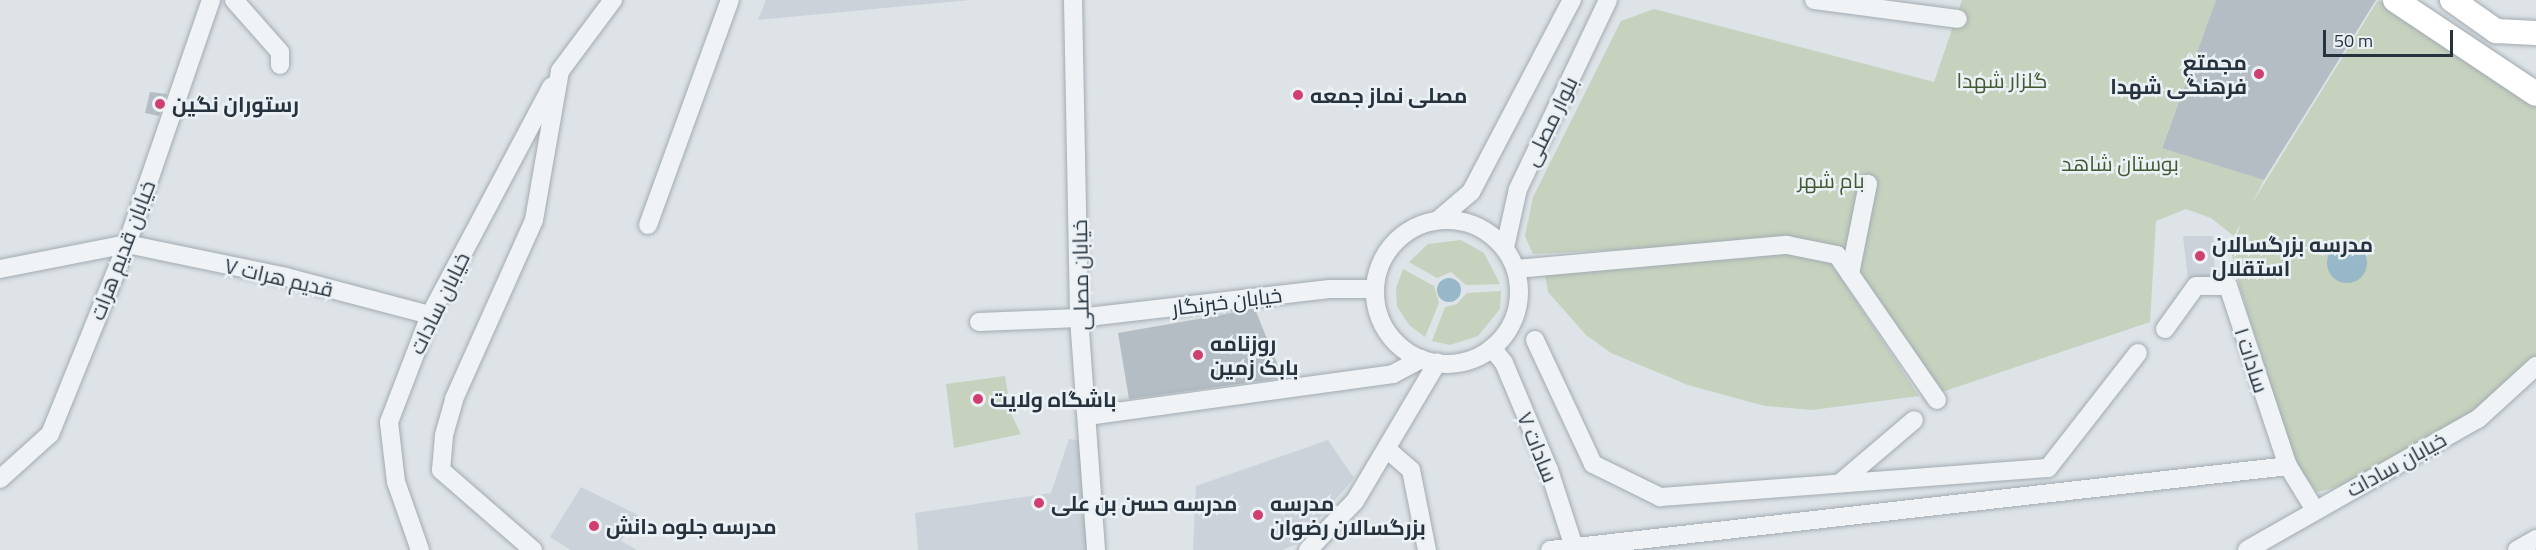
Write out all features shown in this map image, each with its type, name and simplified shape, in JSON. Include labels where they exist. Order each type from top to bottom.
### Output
[{"type":"main road","points":[[2395,0],[2480,59],[2536,94]]},
{"type":"main road","points":[[2452,0],[2496,31],[2536,33]]},
{"type":"main road","points":[[2480,59],[2493,48],[2496,31]]},
{"type":"street","name":"خیابان قدیم هرات","points":[[0,479],[50,434],[127,244],[211,0]]},
{"type":"street","points":[[234,0],[280,52],[280,65]]},
{"type":"street","name":"خیابان سادات","points":[[420,550],[396,482],[389,422],[430,315],[560,71],[613,0]]},
{"type":"street","points":[[648,225],[730,0]]},
{"type":"street","name":"خیابان مصلی","points":[[1073,0],[1079,318],[1096,550]]},
{"type":"street","name":"بلوار مصلی","points":[[1438,220],[1471,192],[1572,0]]},
{"type":"street","name":"بلوار مصلی","points":[[1504,247],[1518,189],[1608,0]]},
{"type":"street","points":[[1814,0],[1958,19]]},
{"type":"street","points":[[533,550],[441,470],[444,435],[454,399],[534,220],[560,71]]},
{"type":"street","points":[[1850,274],[1868,184]]},
{"type":"street","points":[[1087,416],[1393,374],[1429,361],[1466,361],[1492,348],[1517,310],[1516,269],[1504,247],[1486,231],[1463,221],[1438,220],[1414,228],[1394,243],[1380,264],[1375,289],[1382,324],[1392,339],[1429,361]]},
{"type":"street","points":[[0,269],[127,244]]},
{"type":"street","name":"قدیم هرات ۷","points":[[127,244],[286,277],[430,315]]},
{"type":"street","points":[[1516,269],[1787,245],[1837,255],[1937,400]]},
{"type":"street","name":"سادات ۱","points":[[2165,329],[2196,286],[2228,286],[2288,466],[2315,510]]},
{"type":"street","name":"خیابان خبرنگار","points":[[979,322],[1079,318],[1329,289],[1375,289]]},
{"type":"street","points":[[1535,340],[1593,464],[1660,496],[2048,468],[2138,353]]},
{"type":"street","name":"سادات ۷","points":[[1492,348],[1504,363],[1540,449],[1574,547]]},
{"type":"street","points":[[1308,550],[1355,501],[1388,450],[1429,361]]},
{"type":"street","name":"خیابان سادات","points":[[2247,550],[2279,542],[2315,510],[2478,419],[2536,366]]},
{"type":"street","points":[[1840,483],[1914,420]]},
{"type":"street","points":[[1388,450],[1411,470],[1427,550]]},
{"type":"street","points":[[1550,550],[2288,466]]},
{"type":"street","points":[[2517,550],[2536,539]]},
{"type":"shaded area","points":[[766,0],[970,0],[758,20]]},
{"type":"shaded area","name":"مدرسه بزرگسالان استقلال","points":[[2183,236],[2213,236],[2215,276],[2188,279]]},
{"type":"shaded area","name":"مدرسه حسن بن علی","points":[[1069,439],[1099,443],[1093,550],[918,550],[915,513],[1051,493]]},
{"type":"shaded area","name":"مدرسه بزرگسالان رضوان","points":[[1328,440],[1354,478],[1297,544],[1282,550],[1193,550],[1196,486]]},
{"type":"shaded area","name":"مدرسه جلوه دانش","points":[[581,487],[638,515],[621,541],[637,550],[571,550],[550,537]]},
{"type":"green space","points":[[1962,0],[2216,0],[2162,147],[2264,180],[2251,205],[2378,0],[2536,106],[2536,358],[2470,414],[2338,487],[2317,492],[2295,463],[2239,285],[2231,251],[2241,223],[2234,236],[2211,218],[2186,209],[2156,221],[2150,322],[1942,392],[1858,273],[1863,256],[1735,244],[1533,254],[1525,236],[1533,197],[1621,21],[1654,9],[1934,82]]},
{"type":"green space","points":[[1461,240],[1484,253],[1500,284],[1466,285],[1451,272],[1437,278],[1409,262],[1428,244]]},
{"type":"green space","points":[[1789,253],[1832,264],[1919,396],[1812,410],[1765,406],[1688,385],[1611,353],[1586,335],[1548,292],[1545,274]]},
{"type":"green space","points":[[1403,269],[1434,286],[1439,303],[1425,337],[1409,325],[1397,306],[1396,288]]},
{"type":"green space","points":[[1501,291],[1500,309],[1478,336],[1450,345],[1432,341],[1445,307],[1457,304],[1467,293]]},
{"type":"green space","name":"باشگاه ولایت","points":[[1005,376],[1011,414],[1021,434],[954,448],[946,384]]},
{"type":"water","points":[[2347,243],[2355,244],[2361,249],[2366,255],[2366,271],[2361,277],[2355,282],[2347,283],[2339,282],[2333,277],[2328,271],[2327,263],[2328,255],[2333,249],[2339,244]]},
{"type":"water","points":[[1449,278],[1458,281],[1461,290],[1458,299],[1449,302],[1440,299],[1437,290],[1440,281]]},
{"type":"building","name":"مجمتع فرهنگی شهدا","points":[[2216,0],[2376,0],[2264,180],[2162,148]]},
{"type":"building","name":"رستوران نگین","points":[[150,92],[167,94],[159,116],[145,113]]},
{"type":"building","name":"روزنامه بابک زمین","points":[[1255,309],[1283,378],[1129,399],[1118,333]]},
{"type":"place","name":"مجمتع فرهنگی شهدا","points":[[2259,74]]},
{"type":"place","name":"مصلی نماز جمعه","points":[[1298,95]]},
{"type":"place","name":"رستوران نگین","points":[[160,104]]},
{"type":"place","name":"مدرسه بزرگسالان استقلال","points":[[2200,256]]},
{"type":"place","name":"روزنامه بابک زمین","points":[[1198,355]]},
{"type":"place","name":"باشگاه ولایت","points":[[978,399]]},
{"type":"place","name":"مدرسه حسن بن علی","points":[[1039,503]]},
{"type":"place","name":"مدرسه بزرگسالان رضوان","points":[[1258,515]]},
{"type":"place","name":"مدرسه جلوه دانش","points":[[594,526]]},
{"type":"park label","name":"گلزار شهدا","points":[[2002,80]]},
{"type":"park label","name":"بوستان شاهد","points":[[2120,163]]},
{"type":"park label","name":"بام شهر","points":[[1831,180]]}]
